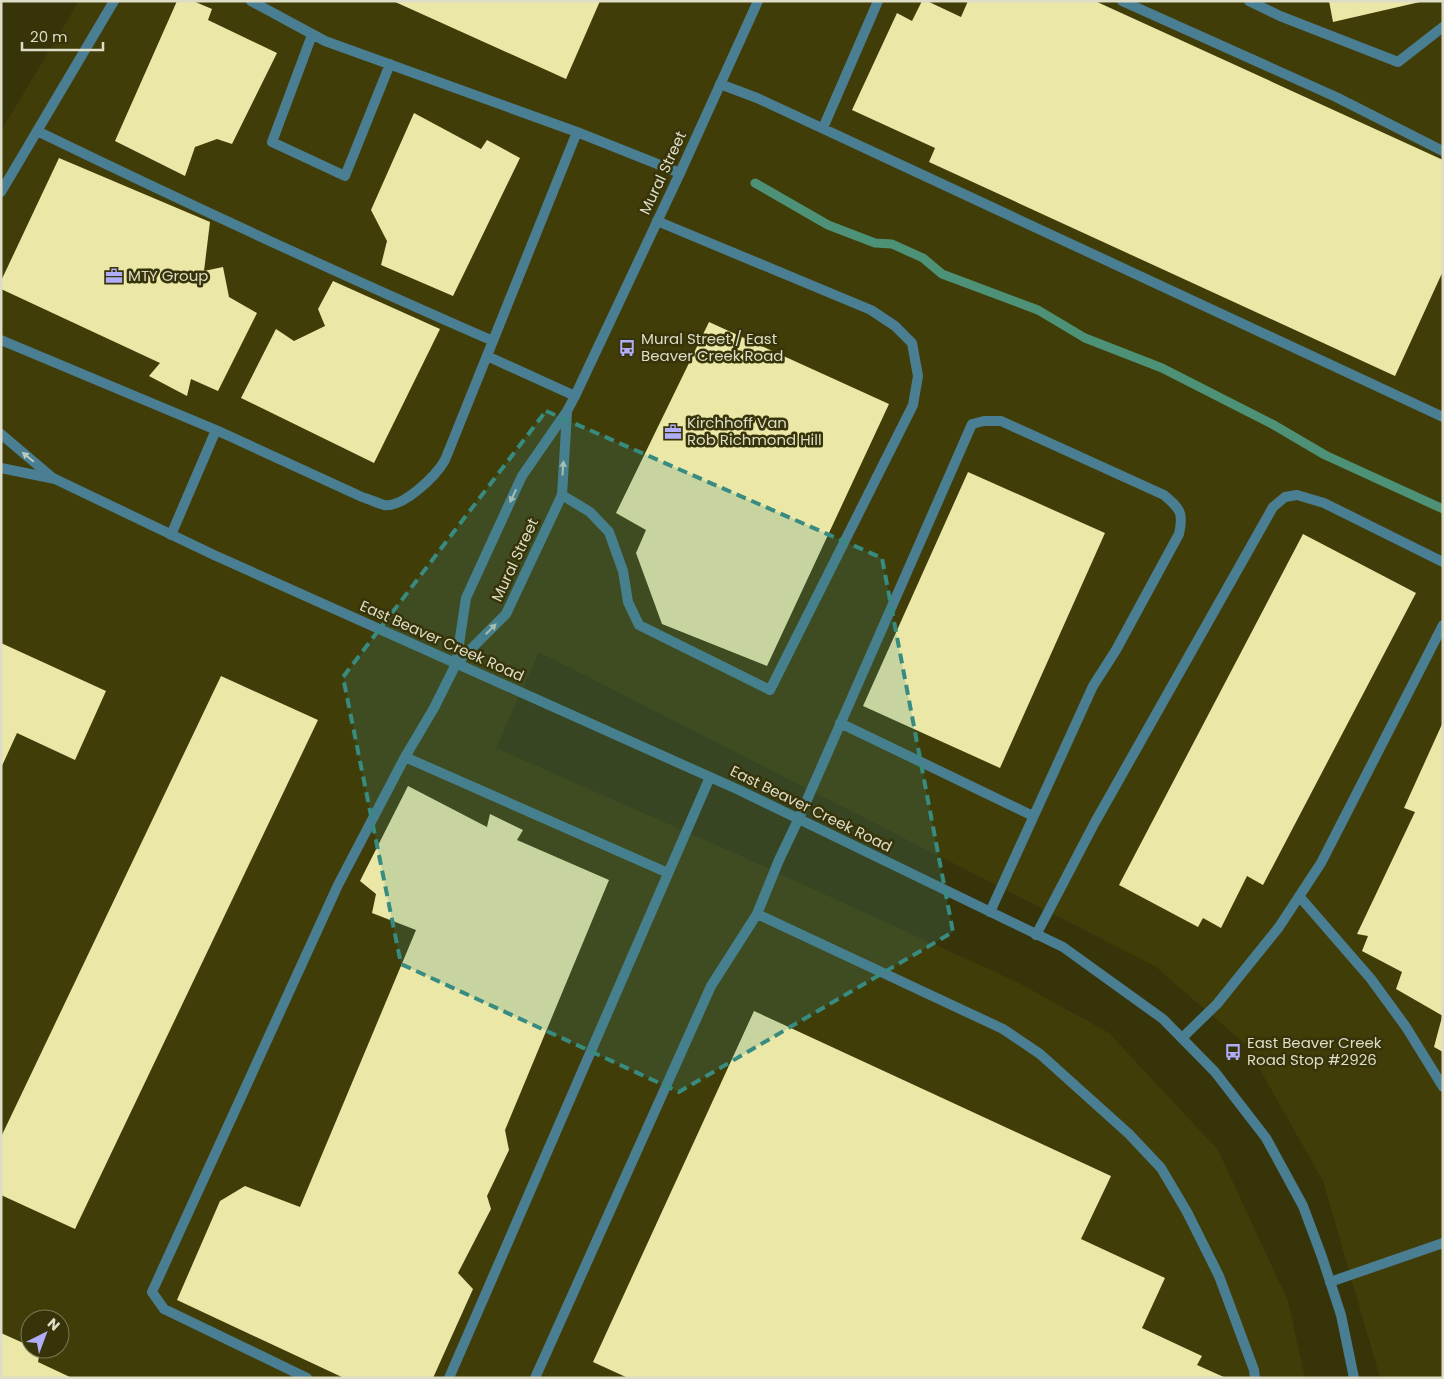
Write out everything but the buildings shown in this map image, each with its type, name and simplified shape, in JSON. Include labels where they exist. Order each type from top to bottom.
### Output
[{"type":"street","points":[[1,192],[114,1]]},
{"type":"street","points":[[251,1],[325,41],[577,132],[680,173]]},
{"type":"street","name":"Mural Street","points":[[456,664],[466,598],[522,476],[567,411],[575,396],[680,173],[758,1]]},
{"type":"street","points":[[823,128],[878,1]]},
{"type":"street","points":[[1122,1],[1336,98],[1443,151]]},
{"type":"street","points":[[1249,1],[1280,16],[1398,62],[1443,27]]},
{"type":"street","points":[[312,34],[272,142],[345,176],[390,64]]},
{"type":"street","points":[[720,84],[823,128],[1443,417]]},
{"type":"street","points":[[37,131],[352,279],[493,341]]},
{"type":"street","points":[[1,340],[216,430],[362,497],[385,505],[401,503],[441,468],[577,132]]},
{"type":"street","points":[[562,495],[590,512],[609,532],[623,571],[628,602],[639,625],[770,690],[913,405],[918,376],[912,343],[895,326],[872,310],[657,221]]},
{"type":"street","points":[[487,356],[575,396]]},
{"type":"street","name":"Mural Street","points":[[456,664],[506,614],[562,495],[567,411]]},
{"type":"street","points":[[535,1378],[711,986],[757,914],[779,860],[972,424],[984,421],[1001,421],[1164,495],[1179,508],[1181,524],[1179,534],[1116,650],[1094,686],[990,912]]},
{"type":"street","points":[[171,535],[216,430]]},
{"type":"street","name":"East Beaver Creek Road","points":[[1,434],[55,480]]},
{"type":"street","name":"East Beaver Creek Road","points":[[1,468],[55,480],[171,535],[799,818],[1063,947],[1164,1019],[1214,1072],[1266,1138],[1303,1206],[1341,1314],[1354,1378]]},
{"type":"street","points":[[1036,935],[1094,824],[1273,507],[1286,497],[1298,495],[1324,504],[1443,562]]},
{"type":"street","points":[[1182,1038],[1217,1004],[1279,927],[1321,863],[1443,626]]},
{"type":"street","points":[[307,1378],[164,1308],[152,1292],[338,885],[405,756],[434,708],[456,664]]},
{"type":"street","points":[[840,723],[1033,816]]},
{"type":"street","points":[[405,756],[668,873]]},
{"type":"street","points":[[449,1378],[710,777]]},
{"type":"street","points":[[1299,896],[1371,979],[1406,1027],[1443,1087]]},
{"type":"street","points":[[757,914],[1003,1029],[1040,1054],[1129,1134],[1161,1168],[1187,1212],[1219,1276],[1254,1370],[1255,1378]]},
{"type":"street","points":[[1330,1282],[1443,1243]]},
{"type":"highlighted area","points":[[546,411],[882,558],[953,932],[679,1092],[401,964],[343,677]]},
{"type":"shaded area","points":[[79,1],[1443,1],[1443,1378],[1380,1378],[1323,1181],[1246,1045],[1155,966],[539,652],[496,748],[732,852],[1019,983],[1109,1033],[1218,1150],[1288,1301],[1305,1378],[1,1378],[1,131]]},
{"type":"waterway","points":[[755,183],[828,225],[875,243],[892,244],[923,258],[942,274],[1038,310],[1085,338],[1162,368],[1272,424],[1325,455],[1443,509]]},
{"type":"place","name":"MTY Group","points":[[114,276]]},
{"type":"place","name":"Mural Street / East Beaver Creek Road","points":[[627,348]]},
{"type":"place","name":"Kirchhoff Van Rob Richmond Hill","points":[[673,432]]},
{"type":"place","name":"East Beaver Creek Road Stop #2926","points":[[1233,1052]]}]
